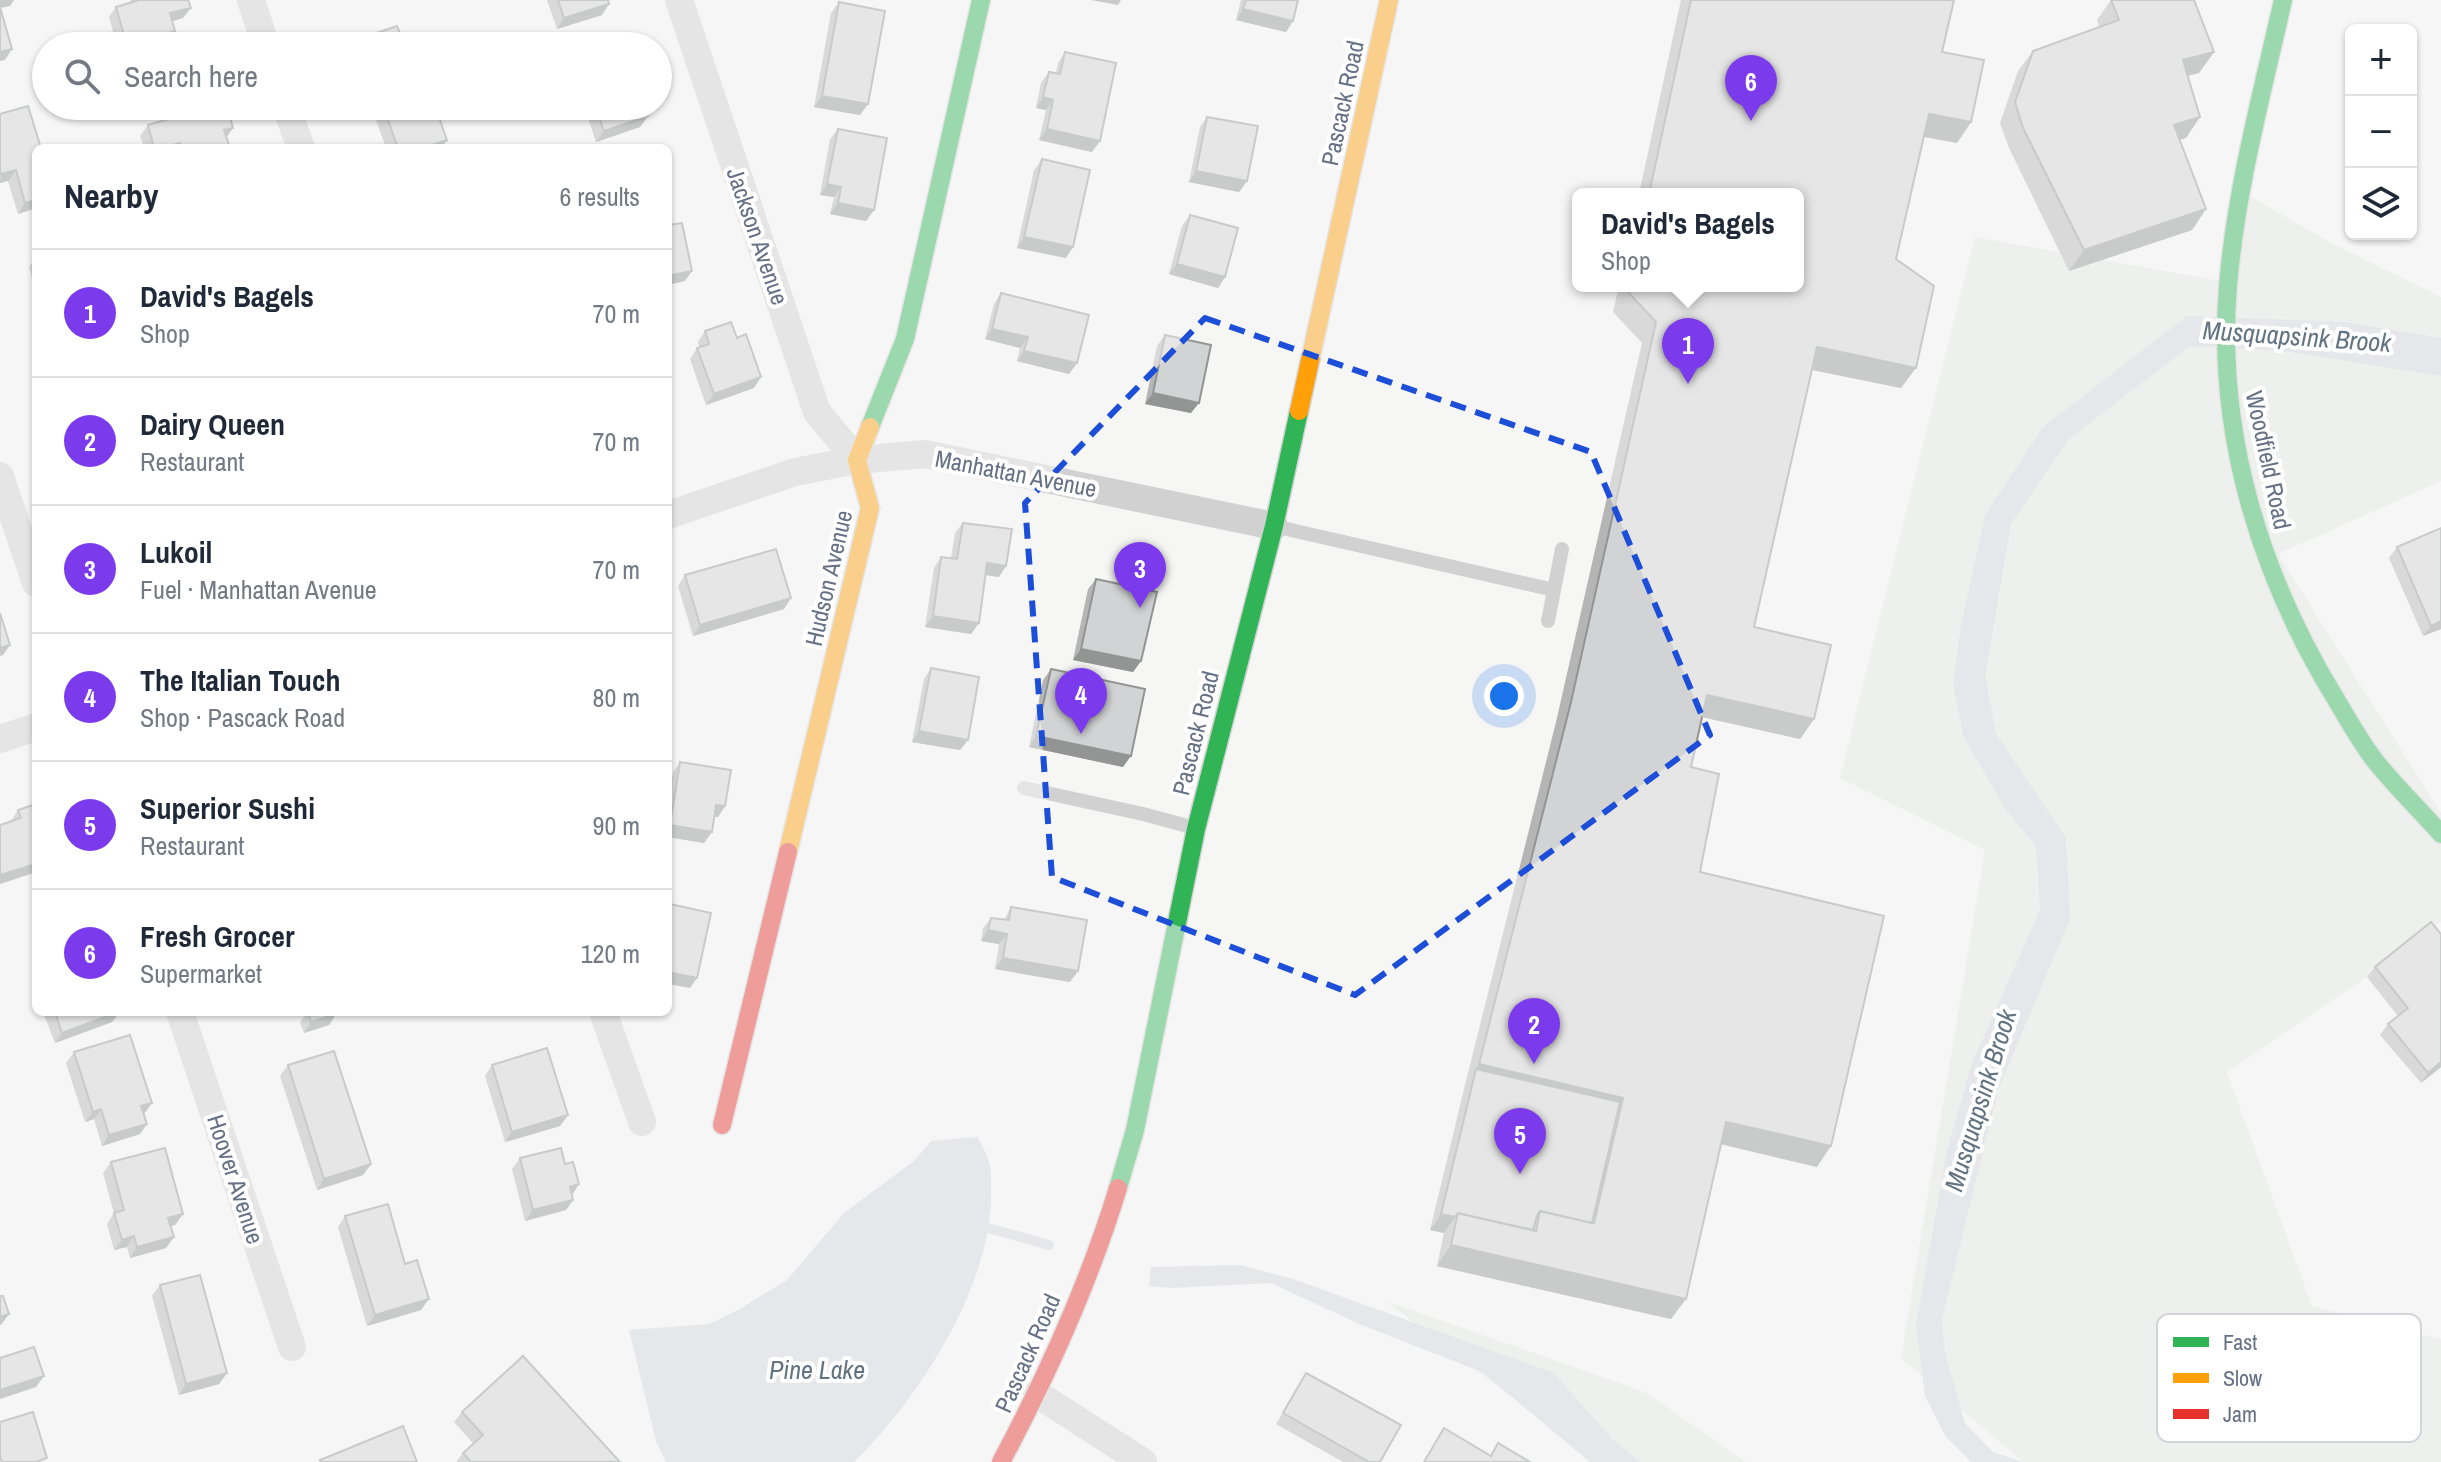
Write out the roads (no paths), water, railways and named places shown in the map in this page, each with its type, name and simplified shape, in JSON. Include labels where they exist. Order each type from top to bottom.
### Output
[{"type":"street","points":[[251,0],[261,32]]},
{"type":"street","name":"Jackson Avenue","points":[[679,0],[817,412],[857,460]]},
{"type":"street","points":[[857,460],[905,339],[981,0]]},
{"type":"street","name":"Pascack Road","points":[[1001,1462],[1037,1394],[1081,1291],[1113,1204],[1135,1130],[1196,829],[1274,526],[1389,0]]},
{"type":"street","name":"Woodfield Road","points":[[2283,0],[2236,221],[2227,306],[2226,366],[2234,438],[2255,526],[2276,585],[2322,680],[2375,760],[2441,834]]},
{"type":"street","points":[[291,120],[300,144]]},
{"type":"street","name":"Manhattan Avenue","points":[[672,514],[795,472],[857,460],[925,454],[1274,526]]},
{"type":"street","name":"Hudson Avenue","points":[[722,1125],[870,508],[857,460]]},
{"type":"street","points":[[0,476],[32,571]]},
{"type":"street","points":[[0,739],[32,728]]},
{"type":"street","name":"Hoover Avenue","points":[[181,1016],[292,1347]]},
{"type":"street","points":[[604,1016],[642,1122]]},
{"type":"street","points":[[1037,1394],[1143,1462]]},
{"type":"lane","points":[[1274,526],[1554,590]]},
{"type":"lane","points":[[1548,621],[1562,549]]},
{"type":"lane","points":[[1024,788],[1196,829]]},
{"type":"water","name":"Musquapsink Brook","points":[[2187,316],[2346,322],[2441,338],[2441,376],[2284,351],[2190,346],[2069,439],[2011,524],[1985,676],[1996,734],[2066,838],[2070,919],[1998,1090],[1942,1319],[1944,1348],[1965,1423],[1993,1452],[2023,1462],[1971,1462],[1946,1437],[1925,1396],[1916,1325],[1947,1150],[1972,1063],[2040,910],[2036,847],[2005,808],[1964,738],[1953,683],[1961,626],[1985,515],[2043,427]]},
{"type":"water","name":"Pine Lake","points":[[978,1137],[991,1169],[991,1196],[988,1231],[965,1304],[925,1375],[878,1437],[854,1462],[666,1462],[656,1441],[629,1330],[709,1324],[738,1310],[787,1280],[844,1213],[915,1160],[931,1141]]},
{"type":"water","points":[[1240,1265],[1293,1279],[1554,1373],[1612,1439],[1640,1462],[1590,1462],[1482,1372],[1359,1324],[1271,1283],[1171,1288],[1149,1286],[1151,1267]]},
{"type":"waterway","points":[[988,1228],[1049,1245]]},
{"type":"place","name":"Fresh Grocer","points":[[1751,121]]},
{"type":"place","name":"David's Bagels","points":[[1688,384]]},
{"type":"place","name":"Lukoil","points":[[1140,608]]},
{"type":"place","name":"The Italian Touch","points":[[1081,734]]},
{"type":"place","name":"Dairy Queen","points":[[1534,1064]]},
{"type":"place","name":"Superior Sushi","points":[[1520,1174]]}]
